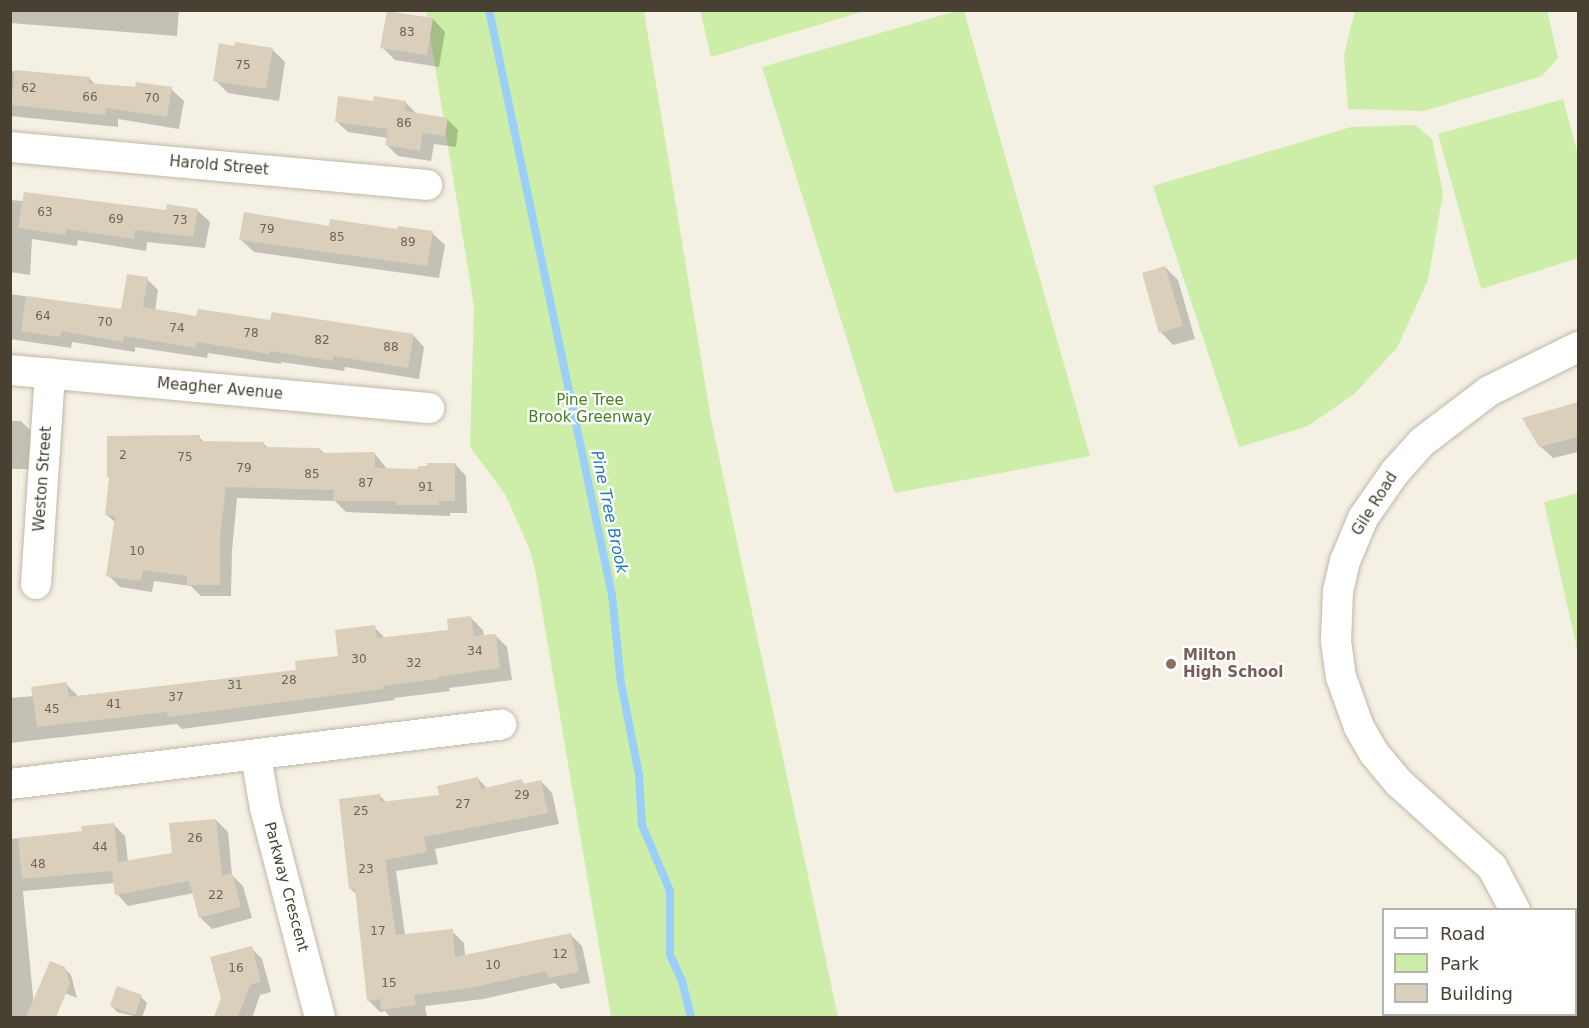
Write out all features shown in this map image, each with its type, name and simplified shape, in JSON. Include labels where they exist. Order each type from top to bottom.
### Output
[{"type":"street","name":"Harold Street","points":[[10,147],[427,185]]},
{"type":"street","name":"Gile Road","points":[[1514,908],[1492,867],[1398,783],[1359,727],[1341,677],[1336,641],[1338,591],[1345,561],[1364,518],[1395,472],[1422,442],[1489,391],[1578,347]]},
{"type":"street","name":"Meagher Avenue","points":[[10,370],[429,408]]},
{"type":"street","name":"Weston Street","points":[[36,584],[50,373]]},
{"type":"street","points":[[10,784],[501,725]]},
{"type":"street","name":"Parkway Crescent","points":[[256,756],[265,808],[320,1017]]},
{"type":"green space","points":[[700,10],[864,10],[864,11],[711,57]]},
{"type":"green space","points":[[960,10],[964,11],[1090,456],[895,493],[762,67]]},
{"type":"green space","points":[[1547,10],[1558,58],[1542,76],[1424,111],[1348,109],[1344,55],[1355,11]]},
{"type":"green space","name":"Pine Tree Brook Greenway","points":[[426,11],[644,11],[711,419],[838,1017],[611,1017],[535,569],[529,548],[505,494],[470,447],[474,306]]},
{"type":"green space","points":[[1563,99],[1578,155],[1578,258],[1481,289],[1438,134]]},
{"type":"green space","points":[[1415,125],[1432,139],[1443,193],[1428,280],[1397,348],[1354,394],[1308,426],[1239,447],[1153,186],[1351,127]]},
{"type":"green space","points":[[1578,493],[1578,653],[1544,502]]},
{"type":"green space","points":[[1578,950],[1578,1017],[1507,1018],[1508,1016],[1577,1016]]},
{"type":"building","points":[[387,11],[433,18],[427,55],[380,48]]},
{"type":"building","points":[[235,42],[273,48],[266,89],[213,81],[219,43],[234,46]]},
{"type":"building","points":[[15,70],[90,77],[89,83],[135,87],[136,82],[172,87],[167,117],[106,108],[105,115],[11,105]]},
{"type":"building","points":[[338,96],[373,101],[374,96],[406,101],[405,111],[448,118],[445,136],[423,133],[420,151],[385,145],[388,129],[335,122]]},
{"type":"building","points":[[24,192],[166,210],[167,204],[198,209],[193,237],[135,230],[134,239],[66,229],[65,235],[18,228]]},
{"type":"building","points":[[244,212],[329,226],[330,219],[397,229],[398,226],[433,231],[427,266],[239,240]]},
{"type":"building","points":[[1165,266],[1183,326],[1159,333],[1142,273]]},
{"type":"building","points":[[127,274],[148,277],[143,307],[196,316],[198,309],[270,320],[272,312],[414,334],[408,368],[333,356],[333,361],[270,351],[269,354],[197,342],[196,348],[124,336],[123,342],[61,331],[60,337],[21,331],[26,296],[121,309]]},
{"type":"building","points":[[1578,402],[1578,437],[1539,447],[1522,418]]},
{"type":"building","points":[[200,435],[200,441],[264,442],[264,447],[320,448],[321,453],[375,452],[375,468],[418,469],[418,466],[427,466],[427,463],[455,463],[455,501],[439,501],[439,505],[396,505],[396,501],[333,501],[334,490],[226,487],[220,538],[220,585],[187,585],[187,576],[143,570],[141,581],[106,576],[115,516],[105,515],[109,477],[107,477],[107,436]]},
{"type":"building","points":[[471,616],[474,636],[496,634],[500,668],[383,686],[383,689],[168,717],[167,712],[37,727],[31,687],[67,682],[69,697],[296,670],[295,661],[338,656],[335,630],[375,625],[377,638],[448,630],[447,619]]},
{"type":"building","points":[[478,777],[481,789],[522,779],[523,784],[541,780],[548,813],[424,837],[427,852],[385,860],[396,935],[453,929],[455,957],[571,933],[579,972],[548,978],[547,971],[470,988],[414,995],[416,1005],[381,1010],[380,999],[367,1001],[355,889],[349,889],[339,799],[380,794],[381,802],[439,795],[437,786]]},
{"type":"building","points":[[216,819],[222,876],[232,873],[241,907],[199,918],[189,881],[115,895],[112,871],[22,879],[18,838],[82,831],[81,826],[114,823],[118,862],[172,853],[169,823]]},
{"type":"building","points":[[252,946],[261,982],[250,985],[238,1017],[214,1017],[221,998],[210,957]]},
{"type":"building","points":[[50,961],[65,967],[70,984],[56,1017],[26,1017]]},
{"type":"building","points":[[117,986],[142,995],[135,1015],[110,1006]]},
{"type":"waterway","name":"Pine Tree Brook","points":[[489,10],[612,595],[621,683],[639,775],[642,825],[670,891],[670,955],[682,981],[691,1018]]},
{"type":"place","name":"Milton High School","points":[[1171,664]]}]
